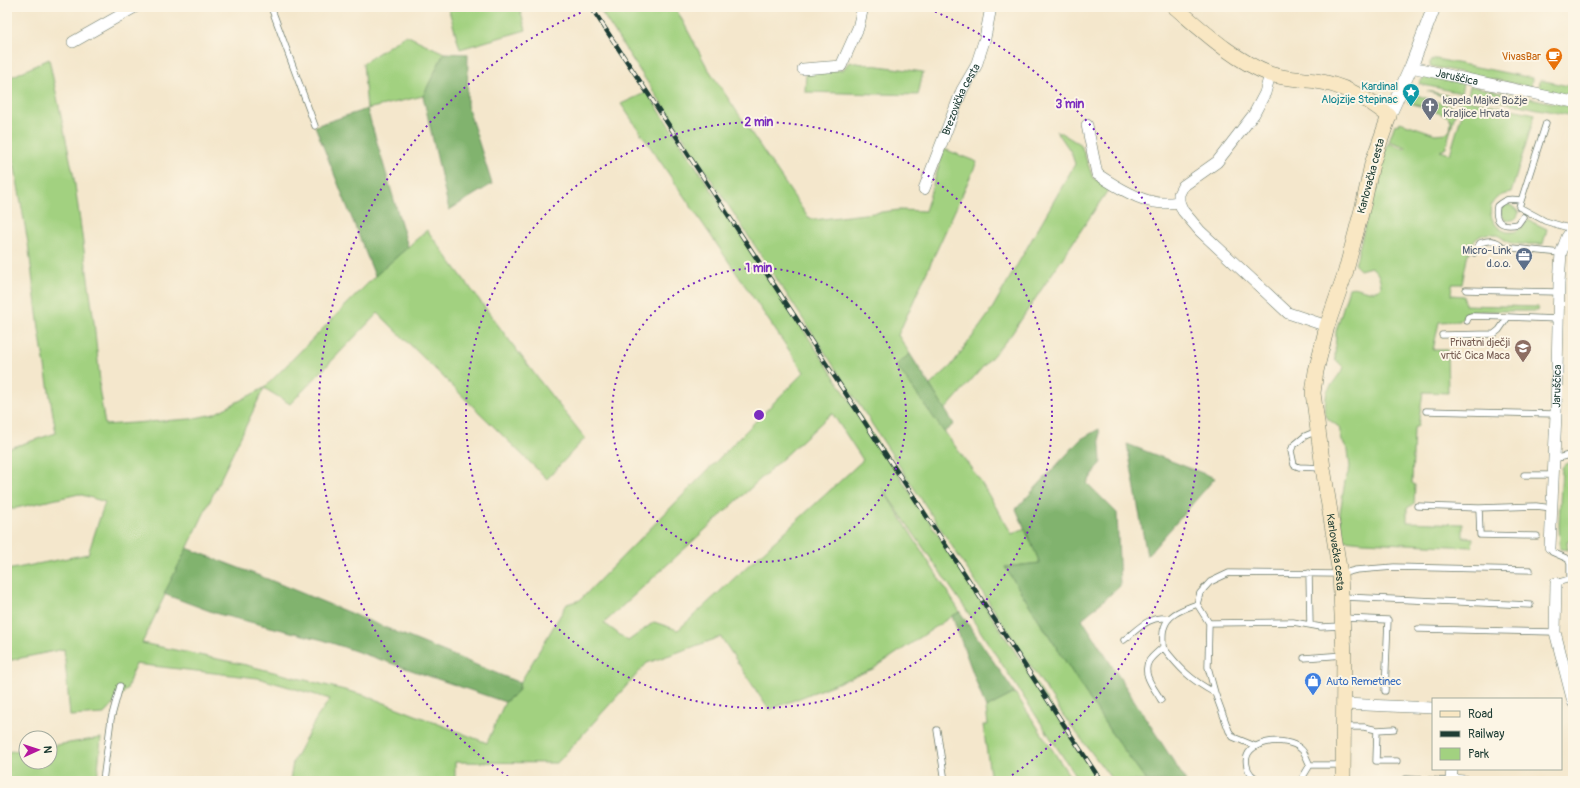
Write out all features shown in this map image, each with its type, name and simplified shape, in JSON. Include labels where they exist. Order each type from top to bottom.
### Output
[{"type":"main road","points":[[1175,7],[1215,40],[1247,62],[1270,74],[1338,86],[1358,95],[1389,116]]},
{"type":"main road","name":"Karlovačka cesta","points":[[1343,781],[1344,655],[1342,597],[1340,574],[1313,393],[1316,371],[1327,326],[1345,274],[1372,164],[1389,116]]},
{"type":"street","points":[[73,42],[135,7]]},
{"type":"street","points":[[804,68],[841,66],[858,28],[863,7]]},
{"type":"street","name":"Brezovička cesta","points":[[924,189],[962,90],[976,66],[985,38],[991,7]]},
{"type":"street","name":"Karlovačka cesta","points":[[1389,116],[1411,67],[1434,7]]},
{"type":"street","name":"Jaruščica","points":[[1411,67],[1573,102]]},
{"type":"street","points":[[1270,74],[1265,92],[1254,114],[1217,162],[1183,186],[1179,194],[1179,202],[1183,211],[1200,231],[1288,312],[1327,326]]},
{"type":"street","points":[[1086,125],[1097,174],[1115,186],[1152,202],[1162,204],[1179,202]]},
{"type":"street","name":"Jaruščica","points":[[1550,546],[1561,253],[1567,237],[1573,229]]},
{"type":"street","points":[[1556,583],[1555,632],[1571,688],[1573,702]]},
{"type":"street","points":[[1344,704],[1432,708]]},
{"type":"street","points":[[1452,777],[1465,781]]},
{"type":"lane","points":[[271,7],[315,126]]},
{"type":"lane","points":[[1546,123],[1519,206],[1545,221],[1573,229]]},
{"type":"lane","points":[[1520,200],[1510,198],[1503,200],[1497,206],[1497,219],[1500,223],[1511,226],[1518,224],[1523,217]]},
{"type":"lane","points":[[1474,253],[1480,243],[1493,241],[1499,242],[1503,248],[1561,253]]},
{"type":"lane","points":[[1466,290],[1559,292]]},
{"type":"lane","points":[[1467,321],[1471,316],[1558,319]]},
{"type":"lane","points":[[1442,335],[1494,334],[1499,330],[1508,317]]},
{"type":"lane","points":[[1426,411],[1556,414]]},
{"type":"lane","points":[[1318,431],[1305,436],[1293,446],[1291,451],[1292,459],[1294,464],[1299,467],[1323,468]]},
{"type":"lane","points":[[1554,459],[1573,454]]},
{"type":"lane","points":[[1524,475],[1553,475]]},
{"type":"lane","points":[[1417,506],[1479,508],[1536,506],[1552,508]]},
{"type":"lane","points":[[1479,508],[1480,535],[1537,536]]},
{"type":"lane","points":[[1550,546],[1552,552],[1571,558],[1570,564],[1572,578],[1556,583]]},
{"type":"lane","points":[[1255,746],[1233,738],[1215,693],[1208,667],[1209,623],[1197,604],[1200,593],[1210,582],[1229,573],[1340,574],[1356,570],[1394,567],[1530,570]]},
{"type":"lane","points":[[1309,573],[1310,625]]},
{"type":"lane","points":[[1342,597],[1530,605]]},
{"type":"lane","points":[[1197,604],[1178,612],[1169,619],[1164,628],[1163,647],[1177,665],[1197,684],[1215,693]]},
{"type":"lane","points":[[1124,640],[1155,617],[1169,619]]},
{"type":"lane","points":[[1209,623],[1293,622],[1322,627],[1343,622],[1388,620],[1385,691]]},
{"type":"lane","points":[[1418,629],[1555,632]]},
{"type":"lane","points":[[1161,700],[1147,676],[1147,666],[1149,661],[1163,647]]},
{"type":"lane","points":[[1304,658],[1344,655]]},
{"type":"lane","points":[[103,781],[111,719],[120,686]]},
{"type":"lane","points":[[1344,726],[1364,727],[1377,730],[1394,729]]},
{"type":"lane","points":[[937,730],[945,781]]},
{"type":"lane","points":[[1377,730],[1376,761],[1396,761]]},
{"type":"lane","points":[[1261,781],[1257,780],[1248,771],[1246,762],[1248,753],[1255,746],[1264,742],[1280,741],[1292,743],[1301,749],[1310,765]]},
{"type":"lane","points":[[1310,765],[1343,765]]},
{"type":"lane","points":[[1298,781],[1301,780],[1310,765]]},
{"type":"lane","points":[[1406,779],[1452,777]]},
{"type":"green space","points":[[448,7],[519,7],[526,30],[460,49]]},
{"type":"green space","points":[[598,7],[673,7],[679,14],[707,67],[807,216],[814,220],[899,210],[925,211],[944,149],[977,162],[898,335],[910,354],[896,365],[979,479],[1012,534],[1025,528],[1040,563],[1005,567],[1110,731],[1147,781],[1113,781],[1063,715]]},
{"type":"green space","points":[[406,35],[444,53],[423,96],[367,109],[363,63]]},
{"type":"green space","points":[[444,53],[468,54],[467,105],[492,184],[449,210],[423,96]]},
{"type":"green space","points":[[49,59],[74,178],[94,322],[100,381],[99,388],[105,425],[190,419],[214,414],[264,388],[142,643],[246,665],[364,695],[487,743],[505,702],[518,691],[520,683],[567,604],[580,600],[804,372],[621,104],[647,92],[1100,781],[1079,781],[965,608],[882,488],[960,612],[873,669],[769,710],[721,637],[647,663],[557,763],[455,762],[455,781],[290,781],[293,762],[316,719],[330,699],[258,678],[135,664],[127,689],[104,714],[70,716],[64,649],[7,661],[7,570],[88,554],[105,502],[79,494],[7,510],[7,449],[56,433],[40,336],[28,243],[7,122],[7,79]],"holes":[[[832,413],[863,460],[678,630],[654,622],[628,641],[604,623]]]},
{"type":"green space","points":[[1434,59],[1532,78],[1531,87],[1430,66],[1430,62]]},
{"type":"green space","points":[[849,62],[923,72],[918,95],[805,92],[806,71],[843,70]]},
{"type":"green space","points":[[1424,77],[1463,84],[1461,93],[1419,84]]},
{"type":"green space","points":[[1540,80],[1573,87],[1573,96],[1539,89]]},
{"type":"green space","points":[[1470,86],[1573,107],[1573,116],[1468,95]]},
{"type":"green space","points":[[1427,91],[1535,114],[1511,193],[1498,197],[1492,205],[1491,213],[1494,222],[1500,229],[1509,232],[1519,230],[1528,220],[1547,229],[1543,244],[1511,243],[1497,235],[1487,234],[1479,237],[1473,244],[1470,253],[1468,253],[1462,284],[1452,284],[1451,295],[1464,296],[1465,305],[1538,307],[1537,311],[1472,311],[1466,313],[1460,321],[1439,322],[1433,350],[1447,350],[1448,393],[1423,392],[1418,426],[1414,428],[1412,483],[1415,485],[1414,504],[1407,508],[1407,522],[1463,524],[1463,537],[1473,538],[1472,547],[1344,540],[1340,513],[1345,481],[1350,468],[1348,450],[1342,441],[1339,427],[1328,419],[1324,411],[1327,391],[1344,368],[1335,359],[1336,331],[1349,288],[1355,287],[1368,291],[1376,291],[1381,286],[1378,275],[1371,267],[1360,270],[1355,265],[1379,169],[1388,143],[1405,149],[1406,147],[1389,141],[1395,124],[1398,125],[1400,122],[1435,134],[1447,133],[1450,130],[1451,120],[1447,116],[1408,102],[1411,93],[1452,107],[1455,114],[1445,149],[1440,151],[1450,154],[1463,110],[1460,102]]},
{"type":"green space","points":[[367,109],[408,247],[375,276],[315,126]]},
{"type":"green space","points":[[1056,130],[1081,145],[1093,178],[1110,187],[1011,335],[945,410],[930,385],[951,366],[989,314],[1075,164],[1071,152]]},
{"type":"green space","points":[[1507,204],[1519,212],[1517,217],[1514,219],[1506,220],[1501,215],[1501,209]]},
{"type":"green space","points":[[427,230],[539,380],[585,438],[547,479],[378,313],[290,404],[264,388],[375,276]]},
{"type":"green space","points":[[910,354],[954,424],[944,432],[896,365]]},
{"type":"green space","points":[[1099,429],[1101,462],[1087,483],[1117,513],[1120,586],[1082,619],[1186,781],[1147,781],[1110,731],[1005,567],[1040,563],[1016,509],[1081,439]]},
{"type":"green space","points":[[1127,444],[1215,478],[1147,556]]},
{"type":"green space","points":[[1573,462],[1573,539],[1567,541],[1568,550],[1560,549],[1559,524],[1562,468],[1565,464]]},
{"type":"green space","points":[[187,548],[270,580],[520,683],[518,691],[505,702],[323,640],[218,614],[164,594]]},
{"type":"green space","points":[[960,612],[1015,693],[986,708],[952,616]]},
{"type":"green space","points":[[1015,693],[1073,781],[991,781],[983,725],[988,725],[986,708]]},
{"type":"green space","points":[[101,738],[97,781],[7,781],[7,752],[18,750],[18,770],[58,770],[58,745]]},
{"type":"railway","points":[[591,7],[1101,781]]},
{"type":"place","name":"VivasBar","points":[[1554,71]]},
{"type":"place","name":"Kardinal Alojzije Stepinac","points":[[1411,107]]},
{"type":"place","name":"kapela Majke Božje Kraljice Hrvata","points":[[1430,121]]},
{"type":"place","name":"Micro-Link d.o.o.","points":[[1524,271]]},
{"type":"place","name":"Privatni dječji vrtić Cica Maca","points":[[1523,363]]},
{"type":"place","name":"Auto Remetinec","points":[[1313,696]]}]
